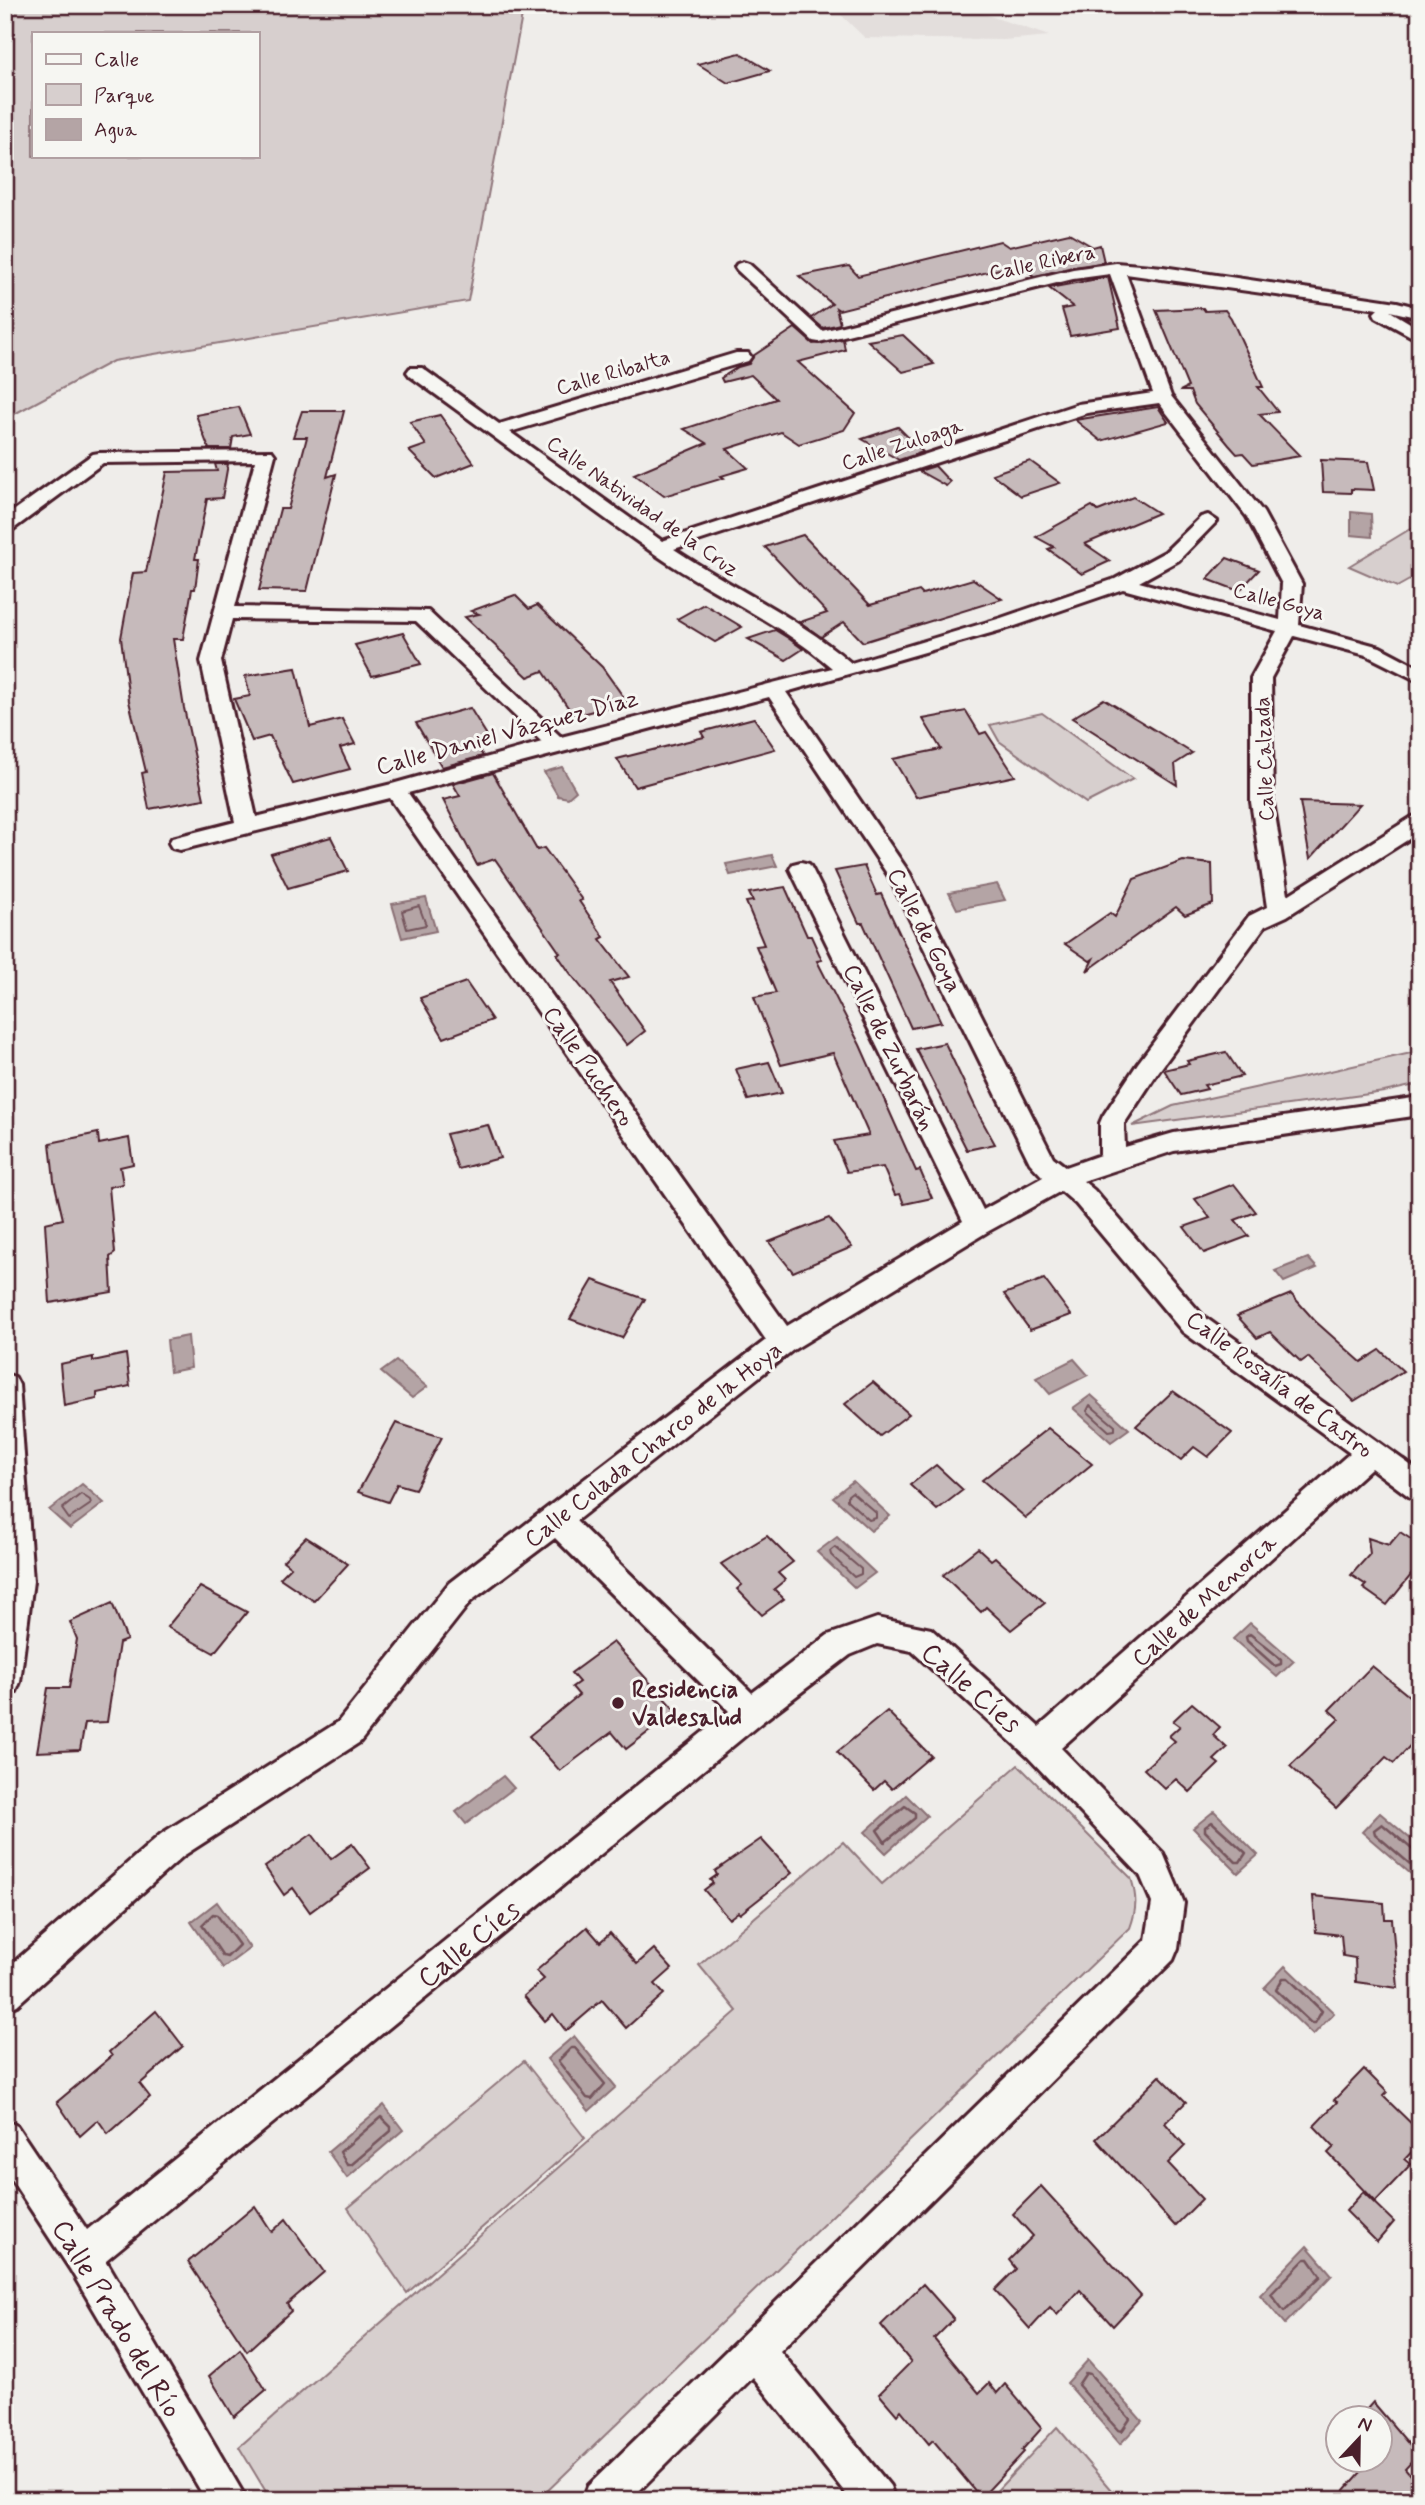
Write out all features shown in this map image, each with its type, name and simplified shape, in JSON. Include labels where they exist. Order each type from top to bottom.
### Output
[{"type":"street","name":"Calle Ribera","points":[[743,267],[819,337],[1073,274],[1116,268],[1163,272],[1420,313]]},
{"type":"street","name":"Calle Calzada","points":[[1116,268],[1163,397],[1256,516],[1292,584],[1289,626],[1261,678],[1262,802],[1279,911]]},
{"type":"street","points":[[1365,303],[1420,336]]},
{"type":"street","name":"Calle Ribalta","points":[[497,430],[742,358]]},
{"type":"street","name":"Calle Natividad de la Cruz","points":[[416,372],[658,548],[734,598],[826,649],[848,670]]},
{"type":"street","name":"Calle Zuloaga","points":[[658,548],[1084,408],[1163,397]]},
{"type":"street","points":[[5,526],[99,458],[266,455],[211,661],[247,826]]},
{"type":"street","points":[[848,670],[1008,622],[1122,583],[1172,556],[1208,521]]},
{"type":"street","name":"Calle Goya","points":[[1122,583],[1373,650],[1420,676]]},
{"type":"street","points":[[223,613],[421,615],[557,745]]},
{"type":"street","name":"Calle Daniel Vázquez Díaz","points":[[180,843],[396,790],[557,745],[848,670]]},
{"type":"street","name":"Calle de Goya","points":[[772,688],[899,874],[1043,1163],[1062,1179]]},
{"type":"street","name":"Calle Puchero","points":[[396,790],[783,1342]]},
{"type":"street","points":[[1113,1160],[1112,1123],[1147,1069],[1257,921],[1279,911],[1420,822]]},
{"type":"street","name":"Calle de Zurbarán","points":[[802,869],[978,1225]]},
{"type":"street","name":"Calle Colada Charco de la Hoya","points":[[5,1993],[172,1845],[349,1732],[460,1592],[783,1342],[978,1225],[1062,1179],[1113,1160],[1174,1142],[1420,1106]]},
{"type":"street","name":"Calle Rosalía de Castro","points":[[1062,1179],[1085,1197],[1193,1324],[1420,1488]]},
{"type":"street","points":[[5,1385],[18,1581],[5,1682]]},
{"type":"street","name":"Calle de Menorca","points":[[1039,1746],[1369,1452]]},
{"type":"street","points":[[556,1520],[751,1712]]},
{"type":"street","name":"Calle Cíes","points":[[83,2256],[751,1712],[839,1645],[877,1631],[920,1639],[1039,1746],[1152,1864],[1168,1903],[1161,1948],[602,2500]]},
{"type":"street","name":"Calle Prado del Río","points":[[5,2138],[83,2256],[228,2500]]},
{"type":"street","points":[[754,2349],[876,2500]]},
{"type":"shaded area","points":[[802,5],[958,5],[1049,36],[1004,40],[865,38],[837,11]]},
{"type":"green space","points":[[5,5],[524,5],[468,301],[113,361],[5,419]]},
{"type":"green space","points":[[1420,523],[1420,574],[1397,587],[1349,566]]},
{"type":"green space","points":[[1042,713],[1133,779],[1086,803],[999,741],[990,725]]},
{"type":"green space","points":[[1420,1051],[1420,1084],[1384,1092],[1132,1126],[1173,1106]]},
{"type":"green space","points":[[1018,1765],[1131,1878],[1135,1903],[1130,1928],[538,2500],[271,2500],[239,2447],[737,2011],[699,1965],[843,1842],[882,1884]]},
{"type":"green space","points":[[524,2061],[585,2138],[407,2293],[348,2208]]},
{"type":"green space","points":[[1057,2427],[1111,2490],[1101,2500],[988,2500]]},
{"type":"water","points":[[1351,512],[1371,514],[1372,537],[1351,535]]},
{"type":"water","points":[[562,767],[576,791],[568,798],[558,796],[544,772]]},
{"type":"water","points":[[772,855],[777,866],[730,875],[726,864]]},
{"type":"water","points":[[997,884],[1005,900],[957,909],[949,893]]},
{"type":"water","points":[[426,898],[436,931],[402,938],[392,904]]},
{"type":"water","points":[[1308,1258],[1317,1268],[1284,1282],[1275,1271]]},
{"type":"water","points":[[188,1336],[191,1368],[170,1372],[167,1340]]},
{"type":"water","points":[[1074,1359],[1088,1375],[1050,1394],[1036,1378]]},
{"type":"water","points":[[396,1361],[427,1387],[412,1398],[381,1372]]},
{"type":"water","points":[[1091,1395],[1129,1429],[1111,1442],[1073,1408]]},
{"type":"water","points":[[853,1481],[890,1516],[871,1531],[833,1497]]},
{"type":"water","points":[[82,1484],[104,1503],[70,1529],[49,1510]]},
{"type":"water","points":[[837,1537],[875,1573],[855,1588],[817,1552]]},
{"type":"water","points":[[1250,1623],[1294,1661],[1277,1677],[1233,1639]]},
{"type":"water","points":[[503,1776],[514,1788],[466,1824],[456,1812]]},
{"type":"water","points":[[906,1795],[927,1816],[886,1853],[865,1832]]},
{"type":"water","points":[[1214,1811],[1258,1855],[1238,1873],[1193,1828]]},
{"type":"water","points":[[1380,1813],[1420,1847],[1420,1867],[1412,1875],[1362,1832]]},
{"type":"water","points":[[217,1902],[250,1948],[223,1968],[191,1922]]},
{"type":"water","points":[[1285,1966],[1334,2013],[1313,2035],[1264,1988]]},
{"type":"water","points":[[574,2036],[616,2087],[589,2111],[547,2059]]},
{"type":"water","points":[[384,2105],[403,2130],[347,2178],[328,2152]]},
{"type":"water","points":[[1307,2246],[1332,2275],[1285,2324],[1260,2295]]},
{"type":"water","points":[[1088,2360],[1142,2421],[1120,2444],[1067,2383]]},
{"type":"building","points":[[740,53],[770,71],[728,83],[698,64]]},
{"type":"building","points":[[1069,233],[1093,247],[1100,245],[1104,262],[1034,276],[1019,264],[839,310],[836,308],[840,324],[823,328],[811,318],[832,304],[799,276],[849,266],[858,276],[1000,241],[1009,247]]},
{"type":"building","points":[[1108,277],[1120,328],[1070,336],[1062,309],[1073,307],[1049,288]]},
{"type":"building","points":[[1203,308],[1205,311],[1225,310],[1231,318],[1263,387],[1258,387],[1278,412],[1259,414],[1300,456],[1253,464],[1243,453],[1237,454],[1229,445],[1195,404],[1190,391],[1180,391],[1188,387],[1156,310]]},
{"type":"building","points":[[795,328],[813,344],[843,339],[845,350],[798,362],[855,413],[844,430],[799,444],[781,432],[727,449],[748,468],[664,496],[634,474],[707,443],[684,429],[776,399],[751,375],[723,382],[721,378],[738,367],[749,364],[753,356]]},
{"type":"building","points":[[903,335],[934,364],[903,372],[868,341]]},
{"type":"building","points":[[239,407],[250,434],[233,437],[231,449],[209,449],[196,415]]},
{"type":"building","points":[[1158,407],[1168,422],[1101,441],[1075,420]]},
{"type":"building","points":[[302,411],[344,411],[327,477],[336,474],[307,591],[259,590],[280,509],[288,509],[307,437],[293,437]]},
{"type":"building","points":[[440,415],[474,463],[436,478],[409,451],[426,445],[410,422]]},
{"type":"building","points":[[898,427],[923,452],[899,460],[862,439]]},
{"type":"building","points":[[1321,460],[1368,462],[1374,490],[1323,492]]},
{"type":"building","points":[[1030,461],[1060,483],[1021,496],[992,474]]},
{"type":"building","points":[[215,464],[228,464],[222,498],[207,499],[195,559],[199,559],[195,589],[192,589],[183,639],[173,639],[184,708],[204,799],[149,809],[142,773],[146,772],[129,701],[121,638],[133,573],[146,572],[167,472],[217,471]]},
{"type":"building","points":[[935,466],[950,482],[946,486],[919,471]]},
{"type":"building","points":[[1133,497],[1158,513],[1085,544],[1110,561],[1082,574],[1048,549],[1054,547],[1036,537],[1092,506],[1098,511]]},
{"type":"building","points":[[803,535],[870,605],[973,579],[1002,599],[863,642],[844,622],[821,637],[800,622],[827,613],[765,547]]},
{"type":"building","points":[[1227,558],[1259,570],[1239,591],[1207,579]]},
{"type":"building","points":[[515,595],[529,609],[537,605],[602,667],[627,702],[574,716],[543,671],[528,677],[465,617],[479,614],[471,611]]},
{"type":"building","points":[[704,604],[742,627],[715,642],[677,619]]},
{"type":"building","points":[[775,630],[803,649],[786,660],[748,639]]},
{"type":"building","points":[[403,633],[421,664],[372,676],[355,645]]},
{"type":"building","points":[[296,668],[310,727],[342,719],[355,744],[340,748],[350,769],[293,784],[270,736],[252,741],[234,699],[250,696],[245,676]]},
{"type":"building","points":[[1104,699],[1192,753],[1175,764],[1177,785],[1072,718]]},
{"type":"building","points":[[470,708],[488,737],[474,741],[483,756],[442,767],[416,723]]},
{"type":"building","points":[[966,711],[980,734],[986,732],[1015,776],[916,797],[893,759],[941,749],[923,719]]},
{"type":"building","points":[[754,718],[775,749],[635,787],[617,759],[704,737],[701,732]]},
{"type":"building","points":[[493,773],[537,850],[544,848],[564,875],[604,937],[600,939],[629,977],[610,982],[645,1031],[627,1045],[570,973],[557,954],[560,953],[495,859],[477,865],[443,800],[460,796],[453,784]]},
{"type":"building","points":[[1300,802],[1360,804],[1310,859]]},
{"type":"building","points":[[331,837],[348,871],[288,888],[271,854]]},
{"type":"building","points":[[1183,861],[1212,864],[1213,904],[1185,915],[1176,907],[1087,971],[1093,959],[1090,961],[1065,944],[1110,913],[1115,917],[1134,879]]},
{"type":"building","points":[[864,866],[877,895],[881,894],[941,1022],[911,1028],[863,923],[859,923],[835,871]]},
{"type":"building","points":[[785,887],[807,936],[811,936],[822,960],[817,961],[860,1045],[916,1171],[920,1170],[932,1198],[904,1204],[900,1194],[895,1195],[883,1167],[847,1172],[834,1141],[869,1135],[833,1053],[781,1065],[754,997],[776,993],[756,946],[764,945],[746,902],[753,901],[749,893]]},
{"type":"building","points":[[466,982],[492,1020],[444,1038],[420,998]]},
{"type":"building","points":[[945,1043],[995,1144],[967,1150],[916,1049]]},
{"type":"building","points":[[1226,1052],[1242,1076],[1204,1085],[1207,1089],[1181,1095],[1164,1070],[1189,1064],[1187,1061]]},
{"type":"building","points":[[769,1062],[782,1093],[748,1100],[736,1069]]},
{"type":"building","points":[[488,1125],[500,1158],[458,1169],[446,1134]]},
{"type":"building","points":[[98,1133],[99,1144],[129,1138],[133,1164],[120,1167],[123,1184],[109,1187],[115,1253],[110,1257],[112,1292],[50,1303],[45,1223],[63,1219],[54,1181],[50,1143]]},
{"type":"building","points":[[1234,1184],[1256,1212],[1235,1220],[1249,1236],[1204,1253],[1184,1227],[1210,1218],[1195,1199]]},
{"type":"building","points":[[829,1218],[852,1247],[793,1272],[769,1242]]},
{"type":"building","points":[[1044,1279],[1071,1315],[1030,1330],[1004,1294]]},
{"type":"building","points":[[593,1280],[645,1299],[622,1338],[570,1319]]},
{"type":"building","points":[[1291,1294],[1315,1321],[1361,1362],[1380,1350],[1403,1371],[1354,1401],[1308,1357],[1301,1362],[1270,1332],[1257,1338],[1237,1316]]},
{"type":"building","points":[[126,1354],[130,1386],[97,1393],[97,1399],[64,1406],[60,1364]]},
{"type":"building","points":[[873,1382],[909,1414],[880,1436],[845,1404]]},
{"type":"building","points":[[1173,1391],[1232,1433],[1208,1457],[1194,1447],[1181,1460],[1136,1426]]},
{"type":"building","points":[[396,1423],[442,1437],[415,1489],[397,1484],[388,1502],[358,1492]]},
{"type":"building","points":[[1048,1428],[1092,1464],[1026,1518],[982,1480]]},
{"type":"building","points":[[936,1465],[963,1490],[937,1510],[910,1485]]},
{"type":"building","points":[[1400,1532],[1420,1545],[1420,1564],[1387,1605],[1363,1588],[1366,1585],[1351,1575],[1370,1554],[1368,1538],[1389,1545]]},
{"type":"building","points":[[767,1536],[793,1562],[778,1573],[785,1580],[774,1589],[784,1599],[762,1615],[737,1589],[742,1585],[721,1564]]},
{"type":"building","points":[[306,1537],[348,1564],[314,1601],[280,1578],[291,1567],[283,1561]]},
{"type":"building","points":[[978,1548],[991,1560],[995,1557],[1045,1603],[1011,1630],[986,1607],[981,1612],[943,1575]]},
{"type":"building","points":[[200,1587],[247,1612],[214,1653],[167,1627]]},
{"type":"building","points":[[112,1603],[127,1640],[119,1643],[107,1722],[85,1723],[80,1750],[37,1752],[48,1688],[69,1688],[77,1639],[70,1622]]},
{"type":"building","name":"Residencia Valdesalud","points":[[613,1642],[676,1711],[626,1749],[612,1732],[560,1771],[529,1736],[579,1695],[572,1687],[579,1682],[571,1673]]},
{"type":"building","points":[[1372,1666],[1420,1705],[1420,1735],[1394,1763],[1386,1757],[1336,1808],[1290,1766],[1339,1719],[1329,1710]]},
{"type":"building","points":[[1192,1703],[1220,1727],[1213,1735],[1227,1748],[1214,1760],[1219,1764],[1190,1792],[1176,1779],[1165,1789],[1144,1769],[1175,1741],[1169,1736],[1180,1726],[1173,1721]]},
{"type":"building","points":[[887,1711],[931,1756],[892,1789],[884,1781],[874,1790],[837,1752]]},
{"type":"building","points":[[312,1834],[331,1859],[352,1844],[370,1868],[310,1912],[293,1888],[284,1895],[265,1867]]},
{"type":"building","points":[[761,1839],[792,1873],[740,1914],[738,1912],[729,1919],[704,1890],[713,1883],[710,1880],[717,1875],[715,1871]]},
{"type":"building","points":[[1313,1896],[1384,1903],[1385,1919],[1392,1919],[1398,1988],[1356,1982],[1355,1958],[1343,1956],[1341,1935],[1316,1932]]},
{"type":"building","points":[[587,1927],[600,1942],[610,1933],[637,1964],[654,1949],[672,1969],[655,1984],[664,1994],[626,2028],[602,2000],[566,2031],[553,2014],[545,2021],[524,1996],[544,1979],[536,1971]]},
{"type":"building","points":[[156,2011],[183,2046],[140,2084],[150,2097],[108,2134],[98,2120],[80,2136],[57,2102],[112,2056],[109,2052]]},
{"type":"building","points":[[1364,2069],[1387,2092],[1383,2096],[1420,2132],[1420,2143],[1405,2159],[1411,2164],[1375,2202],[1328,2153],[1334,2147],[1314,2126],[1337,2102],[1334,2100]]},
{"type":"building","points":[[1160,2076],[1186,2102],[1165,2123],[1185,2146],[1168,2163],[1202,2199],[1175,2226],[1096,2139]]},
{"type":"building","points":[[1041,2186],[1141,2296],[1113,2326],[1080,2290],[1057,2315],[1050,2307],[1030,2329],[995,2290],[1016,2269],[1009,2260],[1033,2236],[1013,2214]]},
{"type":"building","points":[[1363,2192],[1394,2222],[1377,2242],[1346,2211]]},
{"type":"building","points":[[255,2206],[272,2232],[286,2219],[324,2272],[287,2304],[291,2311],[247,2351],[188,2262]]},
{"type":"building","points":[[923,2284],[954,2319],[934,2339],[979,2393],[989,2383],[997,2393],[1005,2384],[1042,2428],[1022,2450],[1024,2452],[981,2498],[933,2440],[929,2444],[901,2410],[897,2415],[879,2394],[911,2362],[881,2325]]},
{"type":"building","points":[[240,2349],[266,2390],[234,2417],[209,2376]]},
{"type":"building","points":[[1394,2427],[1418,2455],[1405,2469],[1420,2487],[1420,2500],[1336,2500],[1359,2474],[1394,2474]]},
{"type":"place","name":"Residencia Valdesalud","points":[[618,1703]]}]
